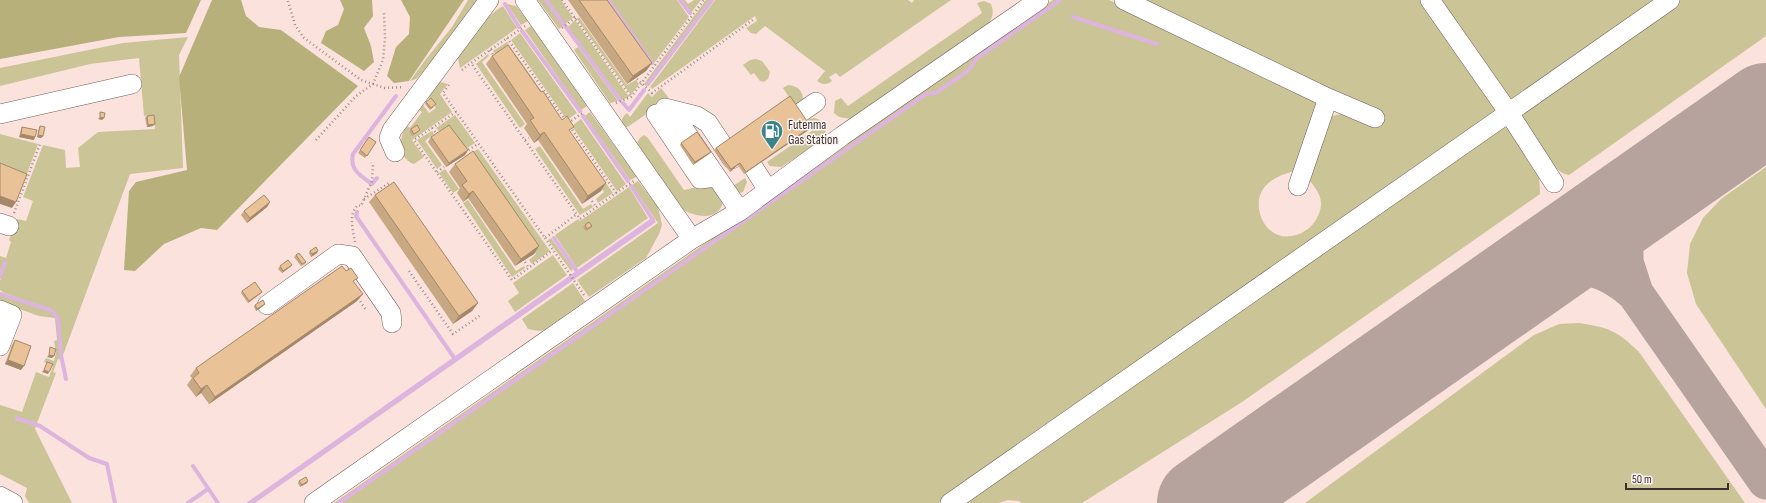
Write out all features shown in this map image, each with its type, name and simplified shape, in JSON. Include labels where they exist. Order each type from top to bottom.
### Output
[{"type":"lane","points":[[394,152],[389,138],[392,130],[489,0]]},
{"type":"lane","points":[[525,0],[692,239]]},
{"type":"lane","points":[[314,503],[692,239],[740,211],[842,136],[1039,0]]},
{"type":"lane","points":[[1124,0],[1328,98],[1375,118]]},
{"type":"lane","points":[[1430,0],[1554,183]]},
{"type":"lane","points":[[950,503],[1670,0]]},
{"type":"lane","points":[[0,114],[132,84]]},
{"type":"lane","points":[[1298,186],[1328,98]]},
{"type":"lane","points":[[660,113],[696,116],[708,123],[732,159],[816,102]]},
{"type":"lane","points":[[660,113],[708,178],[740,211]]},
{"type":"lane","points":[[660,113],[688,179],[708,178]]},
{"type":"lane","points":[[756,143],[768,190]]},
{"type":"lane","points":[[267,305],[338,254],[348,255],[352,256],[391,313],[392,323]]},
{"type":"lane","points":[[0,310],[12,314],[0,346]]},
{"type":"lane","points":[[0,496],[13,503]]},
{"type":"path","points":[[562,0],[577,17],[631,97]]},
{"type":"path","points":[[610,106],[631,97],[704,0]]},
{"type":"path","points":[[288,2],[295,25],[304,38],[361,80],[385,88],[425,85]]},
{"type":"path","points":[[316,140],[356,96],[373,84],[383,60],[385,38],[384,13]]},
{"type":"path","points":[[563,27],[577,17]]},
{"type":"path","points":[[637,79],[652,93],[754,19]]},
{"type":"path","points":[[462,70],[528,24]]},
{"type":"path","points":[[507,38],[616,193]]},
{"type":"path","points":[[490,50],[494,56]]},
{"type":"path","points":[[471,63],[580,219],[637,179]]},
{"type":"path","points":[[449,85],[442,93],[588,301]]},
{"type":"path","points":[[564,125],[587,109]]},
{"type":"path","points":[[456,112],[414,140],[454,198],[512,280],[553,250]]},
{"type":"path","points":[[432,128],[436,133]]},
{"type":"path","points":[[5,225],[40,144]]},
{"type":"path","points":[[466,152],[478,144]]},
{"type":"path","points":[[354,236],[352,215],[354,209],[358,205],[361,206],[372,181],[371,163]]},
{"type":"path","points":[[437,172],[444,168]]},
{"type":"path","points":[[363,199],[389,183]]},
{"type":"path","points":[[454,198],[457,195]]},
{"type":"path","points":[[592,201],[596,207]]},
{"type":"path","points":[[545,238],[577,214]]},
{"type":"path","points":[[525,262],[528,268]]},
{"type":"path","points":[[409,271],[453,334],[481,314]]},
{"type":"path","points":[[357,298],[366,310]]},
{"type":"shaded area","points":[[0,0],[201,0],[186,33],[119,37],[0,59]]},
{"type":"shaded area","points":[[212,0],[241,0],[246,16],[259,27],[281,30],[358,86],[217,230],[201,228],[164,244],[135,271],[124,270],[129,191],[136,182],[187,170],[179,77]]},
{"type":"shaded area","points":[[340,0],[372,0],[373,16],[364,28],[371,46],[374,62],[364,71],[321,43],[326,31],[338,25],[344,9]]},
{"type":"shaded area","points":[[401,0],[464,0],[409,81],[394,83],[387,76],[396,47],[409,34],[410,17]]},
{"type":"shaded area","points":[[468,0],[477,0],[423,72],[416,79],[410,81],[452,27]]},
{"type":"shaded area","points":[[538,0],[545,0],[563,26],[559,29]]},
{"type":"shaded area","points":[[548,0],[561,0],[573,18],[565,24]]},
{"type":"shaded area","points":[[610,0],[677,0],[689,17],[654,63]]},
{"type":"shaded area","points":[[682,0],[685,0],[688,4],[694,0],[701,0],[691,13]]},
{"type":"shaded area","points":[[706,0],[711,0],[646,86],[644,84]]},
{"type":"shaded area","points":[[715,0],[908,0],[912,3],[914,0],[951,0],[840,77],[836,73],[829,77],[832,81],[826,84],[817,81],[825,71],[765,26],[756,34],[751,33],[746,28],[757,21],[755,16],[652,89],[650,87]]},
{"type":"shaded area","points":[[1053,0],[1109,0],[1309,94],[1319,104],[1294,171],[1280,176],[1268,183],[1261,194],[1259,209],[1262,220],[1272,232],[1279,235],[1294,236],[1302,233],[1314,223],[1318,216],[1321,206],[1320,197],[1309,180],[1329,121],[1332,116],[1345,113],[1139,0],[1420,0],[1496,108],[1495,113],[946,503],[334,503]]},
{"type":"shaded area","points":[[1438,0],[1662,0],[1520,101],[1509,100]]},
{"type":"shaded area","points":[[1677,0],[1766,0],[1766,36],[1569,175],[1562,173],[1555,168],[1536,143],[1521,119],[1522,112]]},
{"type":"shaded area","points":[[984,1],[991,4],[993,9],[989,23],[851,119],[839,117],[834,113],[835,101],[841,98],[848,106],[982,13],[977,3]]},
{"type":"shaded area","points":[[507,4],[516,6],[528,21],[521,25]]},
{"type":"shaded area","points":[[503,6],[517,28],[460,68],[458,58],[459,54],[484,21]]},
{"type":"shaded area","points":[[579,17],[627,85],[636,80],[639,84],[631,95],[577,19]]},
{"type":"shaded area","points":[[575,20],[629,97],[622,100],[568,27]]},
{"type":"shaded area","points":[[531,26],[587,106],[581,110],[525,30]]},
{"type":"shaded area","points":[[520,33],[577,113],[567,120],[511,40]]},
{"type":"shaded area","points":[[188,37],[179,55],[183,168],[130,174],[62,358],[60,325],[51,309],[4,293],[0,290],[0,281],[7,262],[5,261],[0,274],[0,256],[6,258],[11,242],[9,240],[17,219],[26,221],[33,201],[23,197],[43,145],[65,150],[66,168],[80,167],[78,148],[98,132],[155,129],[154,115],[144,116],[139,58],[90,64],[0,86],[0,68],[123,43]]},
{"type":"shaded area","points":[[507,42],[562,120],[493,51]]},
{"type":"shaded area","points":[[578,47],[618,101],[610,103],[574,50]]},
{"type":"shaded area","points":[[488,54],[489,56],[482,62],[525,124],[520,128],[476,64]]},
{"type":"shaded area","points":[[756,59],[762,61],[770,72],[768,79],[764,82],[760,81],[754,73],[751,75],[743,65],[750,60]]},
{"type":"shaded area","points":[[440,82],[448,84],[440,94],[452,112],[412,140],[424,157],[414,164],[405,158],[402,153],[402,136],[407,126],[410,128],[422,112],[419,110],[423,105],[429,113],[436,108],[429,98],[431,91],[437,83]]},
{"type":"shaded area","points":[[788,85],[798,88],[802,93],[803,103],[797,109],[783,88]]},
{"type":"shaded area","points":[[661,88],[668,97],[667,100],[624,128],[622,120],[625,115],[627,113],[630,117],[648,93],[652,97]]},
{"type":"shaded area","points":[[590,112],[636,177],[630,180],[585,116]]},
{"type":"shaded area","points":[[455,115],[475,143],[467,148],[465,146],[462,148],[447,126],[439,131],[436,128]]},
{"type":"shaded area","points":[[814,118],[823,122],[826,128],[820,142],[781,167],[770,166],[767,162],[812,131],[807,121]]},
{"type":"shaded area","points":[[581,119],[626,184],[617,191],[572,126]]},
{"type":"shaded area","points":[[1501,126],[1510,129],[1539,174],[1540,194],[1242,402],[1082,503],[1021,503],[1019,501],[1008,500],[999,503],[961,503]]},
{"type":"shaded area","points":[[432,131],[434,134],[425,141],[442,165],[437,169],[417,140]]},
{"type":"shaded area","points":[[0,134],[38,144],[25,179],[0,169]]},
{"type":"shaded area","points":[[572,135],[613,193],[598,203],[596,199],[604,192],[567,139]]},
{"type":"shaded area","points":[[644,135],[648,138],[684,190],[710,184],[724,198],[722,206],[717,212],[706,216],[684,211],[678,207],[637,143]]},
{"type":"shaded area","points":[[540,146],[583,209],[591,204],[593,207],[580,215],[535,149]]},
{"type":"shaded area","points":[[478,149],[550,251],[532,264],[529,260],[536,254],[474,165],[469,154]]},
{"type":"shaded area","points":[[1766,167],[1766,409],[1696,304],[1687,273],[1690,244],[1703,218],[1721,199]]},
{"type":"shaded area","points":[[445,169],[459,189],[453,193],[439,173]]},
{"type":"shaded area","points":[[745,178],[747,182],[743,192],[739,193],[730,188]]},
{"type":"shaded area","points":[[638,181],[658,207],[662,225],[659,234],[646,258],[589,297],[577,280],[658,223],[632,185]]},
{"type":"shaded area","points":[[629,187],[648,218],[577,268],[555,235],[578,219],[580,221]]},
{"type":"shaded area","points":[[461,200],[463,203],[468,200],[516,271],[524,266],[525,268],[512,277]]},
{"type":"shaded area","points":[[653,217],[656,222],[255,503],[246,503]]},
{"type":"shaded area","points":[[551,238],[573,269],[571,271],[548,240]]},
{"type":"shaded area","points":[[553,255],[567,275],[515,312],[508,301],[519,293],[513,283]]},
{"type":"shaded area","points":[[573,283],[585,301],[544,330],[539,331],[528,329],[522,319]]},
{"type":"shaded area","points":[[0,295],[50,311],[56,316],[61,360],[58,359],[53,372],[56,373],[37,423],[17,417],[15,418],[16,420],[36,426],[35,429],[72,503],[29,503],[25,496],[27,488],[0,474],[0,405],[22,412],[36,372],[49,377],[53,366],[44,362],[46,358],[54,361],[56,352],[54,341],[57,340],[55,318],[39,316],[0,302]]},
{"type":"shaded area","points":[[1579,323],[1612,331],[1618,334],[1639,352],[1745,503],[1305,503],[1534,335],[1559,324]]},
{"type":"building","points":[[579,0],[607,0],[652,63],[633,76]]},
{"type":"building","points":[[508,45],[541,92],[543,91],[562,120],[567,116],[574,127],[569,130],[606,183],[588,196],[544,132],[540,135],[530,120],[534,118],[492,56]]},
{"type":"building","points":[[790,96],[811,127],[746,172],[740,163],[731,169],[716,148]]},
{"type":"building","points":[[431,98],[436,104],[431,108],[426,102]]},
{"type":"building","points":[[100,112],[105,113],[104,118],[100,117]]},
{"type":"building","points":[[154,115],[155,124],[148,125],[147,116]]},
{"type":"building","points":[[417,125],[420,130],[414,134],[411,129]]},
{"type":"building","points":[[449,125],[468,150],[449,163],[431,137]]},
{"type":"building","points":[[40,126],[45,127],[43,136],[38,135]]},
{"type":"building","points":[[22,127],[37,130],[35,137],[21,134]]},
{"type":"building","points":[[697,132],[711,152],[695,162],[681,143]]},
{"type":"building","points":[[369,137],[376,142],[367,156],[360,150]]},
{"type":"building","points":[[473,151],[539,246],[521,259],[473,191],[469,194],[462,185],[467,181],[455,164]]},
{"type":"building","points":[[0,163],[27,174],[16,202],[0,196]]},
{"type":"building","points":[[394,182],[478,303],[459,316],[375,195]]},
{"type":"building","points":[[264,195],[270,202],[250,218],[244,211]]},
{"type":"building","points":[[589,222],[592,226],[587,229],[585,225]]},
{"type":"building","points":[[316,247],[318,251],[312,254],[310,251]]},
{"type":"building","points":[[299,253],[306,262],[302,264],[296,255]]},
{"type":"building","points":[[288,260],[292,265],[283,271],[280,266]]},
{"type":"building","points":[[342,266],[346,271],[351,268],[358,278],[353,281],[363,294],[215,397],[207,385],[201,389],[193,378],[199,373],[196,368]]},
{"type":"building","points":[[255,282],[262,292],[249,301],[242,291]]},
{"type":"building","points":[[263,300],[265,304],[257,309],[255,305]]},
{"type":"building","points":[[15,340],[31,346],[24,366],[8,360]]},
{"type":"building","points":[[50,347],[56,349],[54,356],[49,355]]},
{"type":"building","points":[[47,362],[53,364],[49,372],[44,370]]},
{"type":"building","points":[[306,477],[308,481],[302,485],[299,481]]},
{"type":"waterway","points":[[546,0],[620,100]]},
{"type":"waterway","points":[[608,0],[652,63]]},
{"type":"waterway","points":[[680,0],[690,13]]},
{"type":"waterway","points":[[648,84],[712,0]]},
{"type":"waterway","points":[[339,503],[926,94],[936,93],[969,70],[977,58],[1060,0]]},
{"type":"waterway","points":[[505,4],[519,27]]},
{"type":"waterway","points":[[1073,17],[1157,44]]},
{"type":"waterway","points":[[522,31],[580,111]]},
{"type":"waterway","points":[[623,103],[629,110],[644,90]]},
{"type":"waterway","points":[[377,178],[372,184],[357,172],[354,168],[352,160],[353,154],[396,96]]},
{"type":"waterway","points":[[583,116],[628,181]]},
{"type":"waterway","points":[[631,186],[653,220]]},
{"type":"waterway","points":[[357,212],[356,216],[455,359]]},
{"type":"waterway","points":[[554,238],[578,273]]},
{"type":"waterway","points":[[0,277],[5,262]]},
{"type":"waterway","points":[[0,294],[50,310],[56,315],[58,321],[61,355],[66,379]]},
{"type":"waterway","points":[[17,418],[40,426],[89,458],[107,464],[115,503]]},
{"type":"waterway","points":[[193,466],[218,503]]},
{"type":"waterway","points":[[188,503],[208,489]]},
{"type":"taxiway","points":[[1630,204],[1625,228],[1625,262],[1635,293]]},
{"type":"taxiway","points":[[1545,264],[1583,266],[1604,272],[1624,284],[1635,293],[1766,481]]},
{"type":"runway","points":[[1203,503],[1766,109]]},
{"type":"place","name":"Futenma Gas Station","points":[[772,150]]}]
